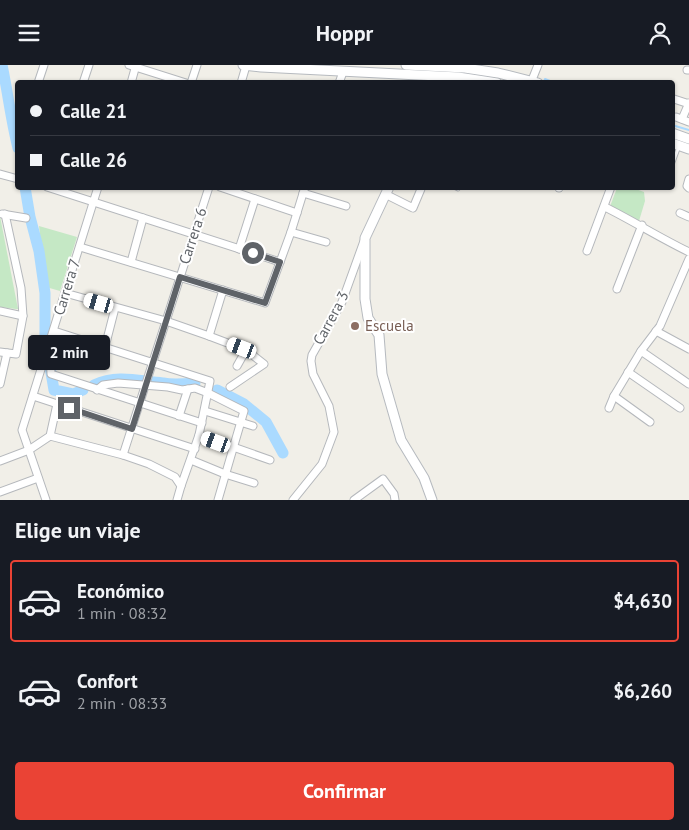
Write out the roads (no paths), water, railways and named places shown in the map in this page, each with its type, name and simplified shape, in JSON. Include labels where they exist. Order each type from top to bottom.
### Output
[{"type":"main road","points":[[245,65],[343,72],[535,75]]},
{"type":"main road","points":[[406,65],[481,80]]},
{"type":"main road","points":[[675,134],[689,139]]},
{"type":"main road","points":[[676,144],[689,149]]},
{"type":"main road","name":"Carrera 3","points":[[365,238],[387,191]]},
{"type":"main road","points":[[365,238],[368,318],[379,335],[382,374],[401,440],[424,478],[432,500]]},
{"type":"street","points":[[39,80],[44,65]]},
{"type":"street","points":[[84,80],[89,65]]},
{"type":"street","points":[[192,80],[197,65]]},
{"type":"street","points":[[242,80],[245,65]]},
{"type":"street","points":[[132,80],[134,66],[177,80]]},
{"type":"street","points":[[340,80],[343,72]]},
{"type":"street","points":[[675,99],[689,104],[682,119]]},
{"type":"street","points":[[0,173],[15,178]]},
{"type":"street","points":[[55,190],[280,262]]},
{"type":"street","name":"Carrera 7","points":[[46,500],[22,430],[97,190]]},
{"type":"street","name":"Carrera 6","points":[[123,455],[208,190]]},
{"type":"street","points":[[229,190],[297,213]]},
{"type":"street","points":[[80,247],[265,303],[304,190],[346,206]]},
{"type":"street","points":[[387,191],[413,208],[422,190]]},
{"type":"street","points":[[587,251],[610,190]]},
{"type":"street","points":[[239,249],[255,199]]},
{"type":"street","points":[[604,207],[642,225],[649,232],[689,252]]},
{"type":"street","points":[[680,213],[689,217]]},
{"type":"street","points":[[0,384],[3,352],[16,354],[23,316],[21,288],[2,214],[26,218]]},
{"type":"street","points":[[131,262],[143,219]]},
{"type":"street","points":[[617,289],[642,225]]},
{"type":"street","points":[[291,232],[326,242]]},
{"type":"street","name":"Carrera 3","points":[[293,500],[322,465],[334,432],[329,406],[313,374],[311,361],[312,355],[342,302],[365,238]]},
{"type":"street","points":[[609,408],[614,396],[641,351],[660,327],[689,259]]},
{"type":"street","points":[[209,336],[223,290]]},
{"type":"street","points":[[65,293],[166,321],[209,336],[246,350],[264,364],[230,387]]},
{"type":"street","points":[[105,347],[115,307]]},
{"type":"street","points":[[0,311],[23,316]]},
{"type":"street","points":[[54,331],[210,381],[199,435],[181,486],[180,499]]},
{"type":"street","points":[[656,331],[689,349]]},
{"type":"street","points":[[48,348],[51,374],[202,423]]},
{"type":"street","points":[[237,365],[246,350]]},
{"type":"street","points":[[641,351],[689,384]]},
{"type":"street","points":[[628,373],[680,408]]},
{"type":"street","points":[[98,390],[103,385],[118,383],[182,390],[195,388],[244,411],[218,500]]},
{"type":"street","points":[[179,416],[188,389]]},
{"type":"street","points":[[33,396],[195,449]]},
{"type":"street","points":[[614,396],[650,422]]},
{"type":"street","points":[[0,461],[28,450],[50,436],[57,404]]},
{"type":"street","points":[[205,411],[253,426]]},
{"type":"street","points":[[199,435],[270,460]]},
{"type":"street","points":[[50,436],[123,455],[149,464],[175,477],[181,486]]},
{"type":"street","points":[[191,460],[254,483]]},
{"type":"street","points":[[0,492],[38,479]]},
{"type":"street","points":[[354,500],[382,479],[394,494],[395,500]]},
{"type":"waterway","points":[[2,65],[15,136]]},
{"type":"waterway","points":[[675,126],[689,130]]},
{"type":"waterway","points":[[26,190],[39,251],[45,293],[45,338],[54,390],[73,394],[83,390]]},
{"type":"waterway","points":[[94,385],[120,379],[171,384],[195,383]]},
{"type":"waterway","points":[[217,390],[244,404],[266,422],[283,453]]},
{"type":"place","name":"Escuela","points":[[355,326]]}]
